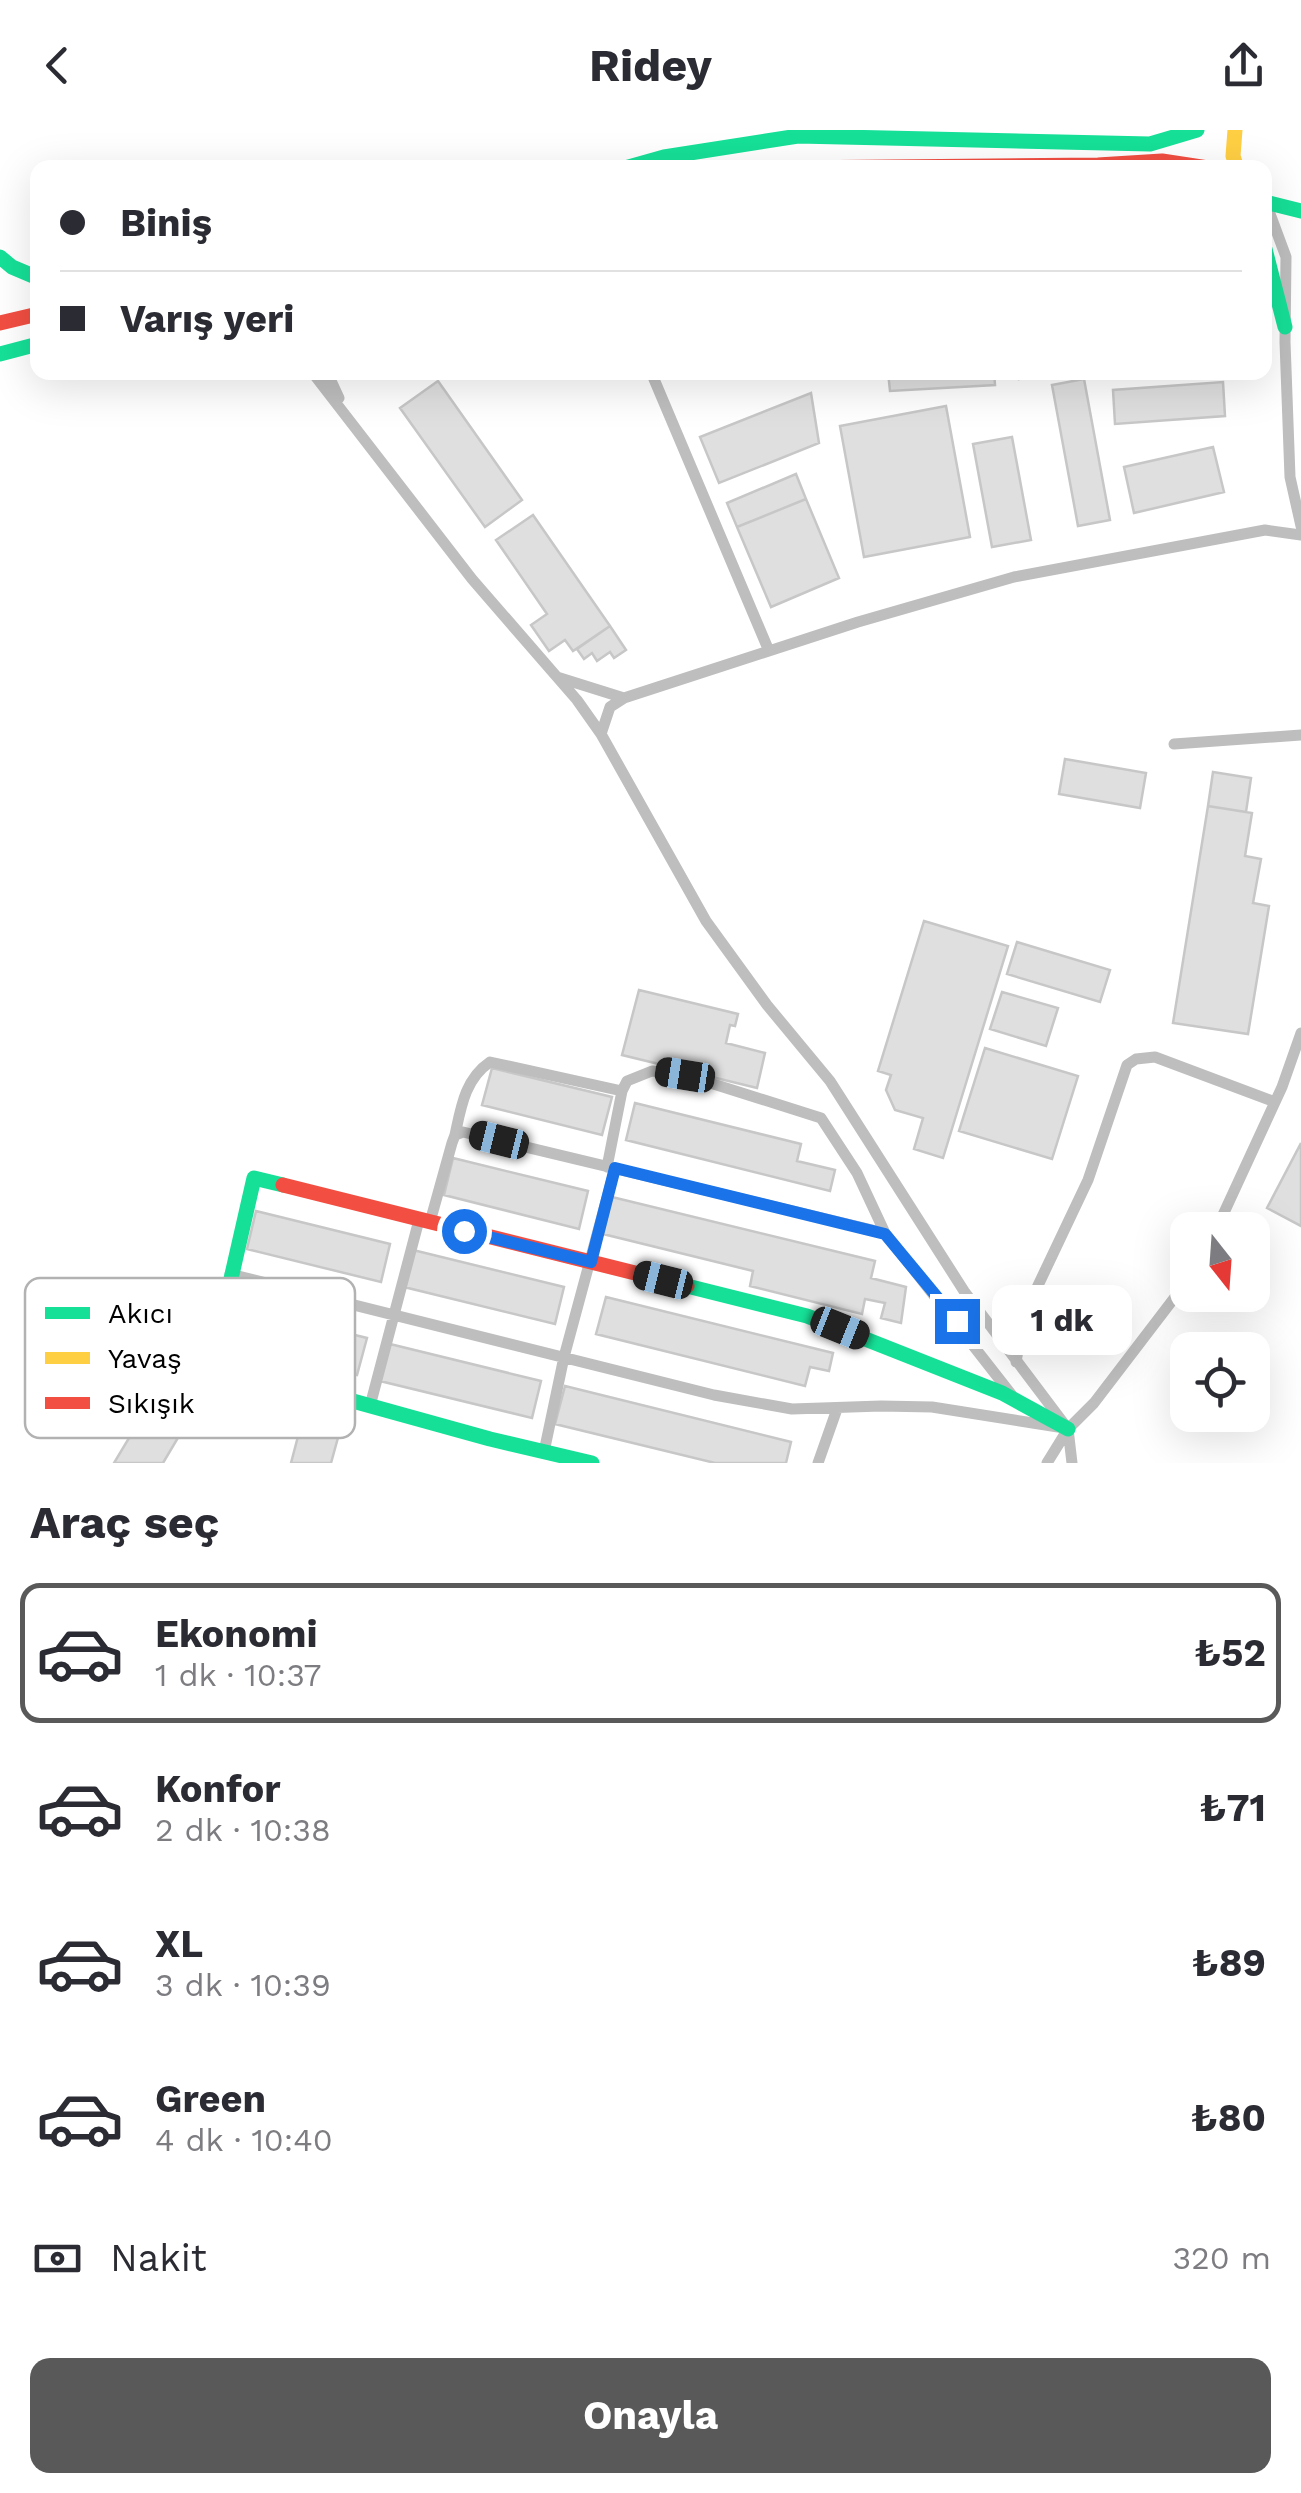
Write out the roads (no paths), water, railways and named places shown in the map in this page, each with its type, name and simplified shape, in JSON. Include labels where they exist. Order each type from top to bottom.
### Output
[{"type":"street","points":[[1049,140],[1113,130]]},
{"type":"street","points":[[654,160],[798,136],[1150,144],[1197,130]]},
{"type":"street","points":[[1235,130],[1235,160]]},
{"type":"street","points":[[1272,204],[1301,211]]},
{"type":"street","points":[[1272,218],[1286,257],[1290,477],[1301,526]]},
{"type":"street","points":[[0,257],[12,268],[30,275]]},
{"type":"street","points":[[1272,276],[1285,327]]},
{"type":"street","points":[[0,323],[30,316]]},
{"type":"street","points":[[0,354],[30,346]]},
{"type":"street","points":[[0,363],[30,347]]},
{"type":"street","points":[[319,380],[472,579],[601,734],[706,922],[830,1082],[964,1291],[1068,1429],[1072,1463]]},
{"type":"street","points":[[331,380],[347,415]]},
{"type":"street","points":[[654,380],[768,651]]},
{"type":"street","points":[[601,734],[610,708],[624,698],[1014,577],[1265,530],[1301,535]]},
{"type":"street","points":[[556,676],[624,698]]},
{"type":"street","points":[[1174,744],[1301,734]]},
{"type":"street","points":[[1224,1212],[1275,1102],[1301,1033]]},
{"type":"street","points":[[1016,1362],[1024,1314],[1088,1180],[1127,1065],[1136,1058],[1156,1057],[1275,1102]]},
{"type":"street","points":[[370,1406],[394,1315],[455,1134],[463,1098],[480,1068],[490,1062],[622,1091]]},
{"type":"street","points":[[536,1455],[591,1262],[622,1091],[627,1081],[638,1075],[664,1072],[685,1075],[821,1118],[857,1173],[885,1234],[1018,1402]]},
{"type":"street","points":[[1286,1075],[1301,1078]]},
{"type":"street","points":[[455,1134],[463,1132],[885,1234]]},
{"type":"street","points":[[229,1278],[254,1178],[807,1316],[1018,1402],[1068,1429]]},
{"type":"street","points":[[230,1274],[246,1278]]},
{"type":"street","points":[[1046,1463],[1068,1429],[1094,1402],[1170,1303]]},
{"type":"street","points":[[355,1305],[792,1410],[932,1407],[1068,1429]]},
{"type":"street","points":[[355,1402],[536,1455],[592,1463]]},
{"type":"street","points":[[818,1463],[837,1408]]}]
